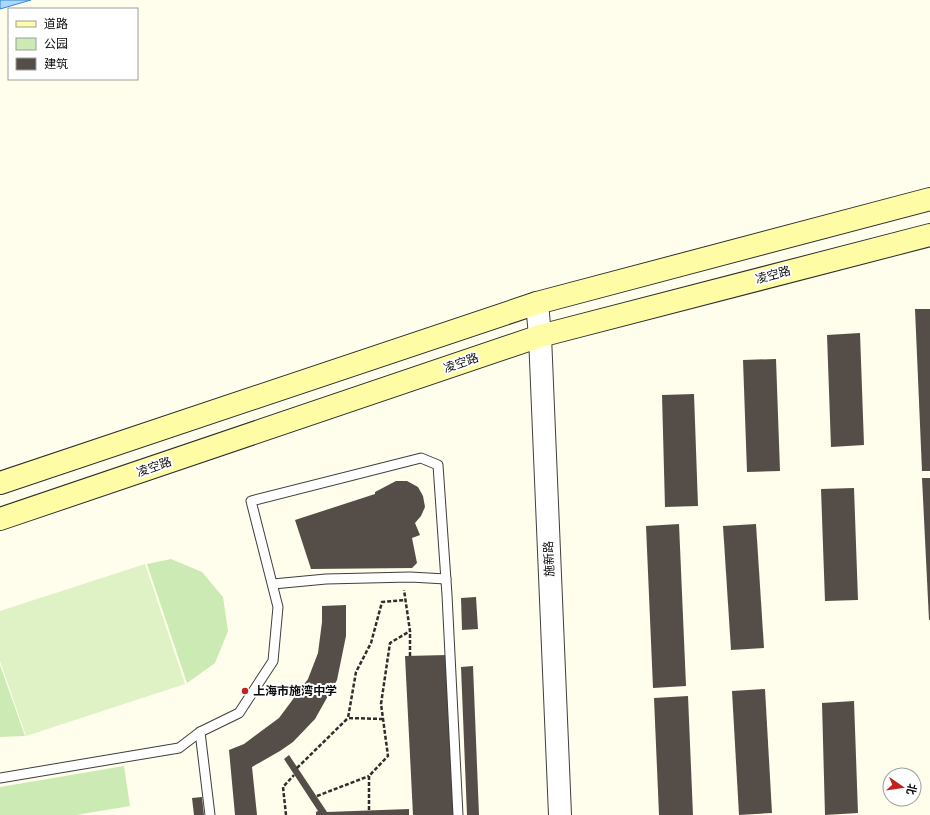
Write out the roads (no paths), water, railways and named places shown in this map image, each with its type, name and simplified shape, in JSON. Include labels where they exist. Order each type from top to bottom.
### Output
[{"type":"main road","points":[[0,483],[536,303],[930,199]]},
{"type":"main road","name":"凌空路","points":[[0,519],[540,336],[930,235]]},
{"type":"street","name":"施新路","points":[[536,303],[540,336],[560,815]]},
{"type":"lane","points":[[0,778],[179,748],[200,732],[239,713],[273,661],[278,607],[251,501],[421,458],[438,465],[446,579],[458,815]]},
{"type":"lane","points":[[272,584],[326,579],[446,579]]},
{"type":"lane","points":[[200,732],[210,815]]},
{"type":"water","points":[[0,0],[31,0],[0,9]]},
{"type":"place","name":"上海市施湾中学","points":[[245,691]]}]
